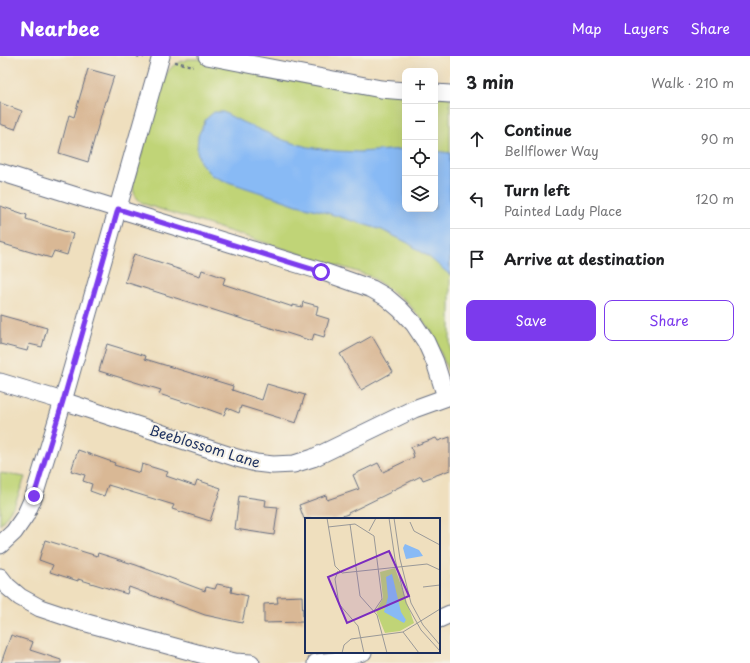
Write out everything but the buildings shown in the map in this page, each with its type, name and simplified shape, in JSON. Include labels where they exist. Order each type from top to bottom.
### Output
[{"type":"street","points":[[0,545],[14,532],[25,516],[34,496],[63,401],[162,56]]},
{"type":"street","points":[[207,56],[381,89],[402,91]]},
{"type":"street","points":[[438,93],[450,94]]},
{"type":"street","points":[[0,172],[372,289],[386,297],[414,324],[426,342],[448,397]]},
{"type":"street","name":"Beeblossom Lane","points":[[0,382],[237,458],[256,463],[273,465],[294,464],[313,458],[414,410],[448,397]]},
{"type":"street","points":[[0,577],[7,586],[20,597],[40,608],[76,620],[204,655],[235,662],[251,663]]},
{"type":"street","points":[[440,619],[450,614]]},
{"type":"street","points":[[316,663],[334,661],[360,653]]},
{"type":"green space","points":[[188,59],[200,59],[402,93],[402,212],[438,212],[438,96],[450,97],[450,373],[432,332],[407,302],[370,276],[144,204],[136,197],[133,182],[164,79],[168,71],[179,62]]},
{"type":"green space","points":[[0,473],[25,477],[15,504],[0,525]]},
{"type":"water","points":[[214,112],[223,112],[286,141],[308,147],[336,151],[359,152],[402,149],[402,212],[438,212],[438,151],[450,153],[450,275],[429,257],[408,243],[382,230],[297,205],[211,175],[200,162],[197,151],[198,136],[206,119]]},
{"type":"route","points":[[34,496],[118,209],[321,272]]}]
